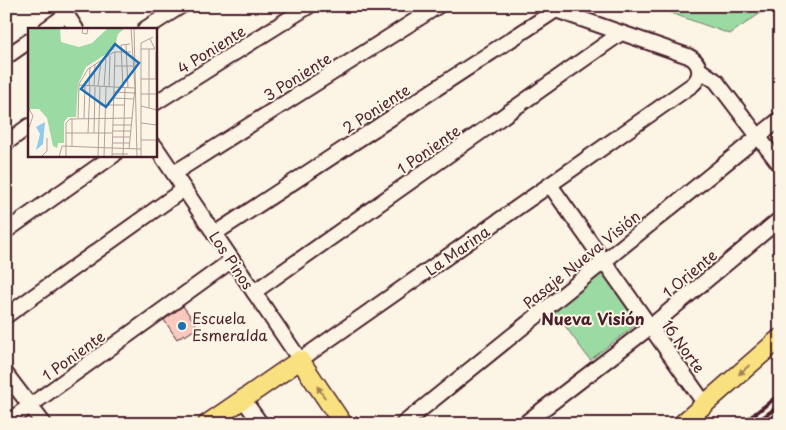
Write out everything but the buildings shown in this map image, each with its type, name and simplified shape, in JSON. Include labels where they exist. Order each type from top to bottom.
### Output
[{"type":"main road","points":[[682,424],[780,338]]},
{"type":"main road","name":"La Marina","points":[[207,424],[300,360]]},
{"type":"main road","name":"Los Pinos","points":[[300,360],[343,424]]},
{"type":"street","points":[[147,28],[181,6]]},
{"type":"street","name":"4 Poniente","points":[[156,102],[309,6]]},
{"type":"street","name":"3 Poniente","points":[[174,173],[438,6]]},
{"type":"street","points":[[550,8],[692,58],[696,61],[700,70],[716,81],[780,165]]},
{"type":"street","name":"2 Poniente","points":[[214,234],[550,8]]},
{"type":"street","points":[[47,28],[64,10],[75,28]]},
{"type":"street","name":"1 Poniente","points":[[254,292],[621,33]]},
{"type":"street","points":[[6,57],[28,42]]},
{"type":"street","name":"La Marina","points":[[300,360],[692,86],[698,79],[700,70]]},
{"type":"street","name":"Pasaje Nueva Visión","points":[[403,424],[780,119]]},
{"type":"street","points":[[6,143],[28,127]]},
{"type":"street","name":"Los Pinos","points":[[156,147],[300,360]]},
{"type":"street","points":[[6,231],[113,156]]},
{"type":"street","name":"16 Norte","points":[[550,185],[705,404]]},
{"type":"street","points":[[6,316],[184,189]]},
{"type":"street","name":"1 Oriente","points":[[524,424],[650,327],[780,219]]},
{"type":"street","name":"1 Poniente","points":[[6,423],[232,260]]},
{"type":"street","points":[[6,374],[44,424]]},
{"type":"street","points":[[243,399],[260,424]]},
{"type":"green space","points":[[651,6],[771,6],[730,34]]},
{"type":"green space","points":[[601,269],[637,324],[590,360],[551,307]]},
{"type":"railway","points":[[742,424],[780,394]]},
{"type":"railway","points":[[754,424],[780,405]]},
{"type":"place","name":"Escuela Esmeralda","points":[[182,326]]},
{"type":"district","name":"Nueva Visión","points":[[593,318]]}]
